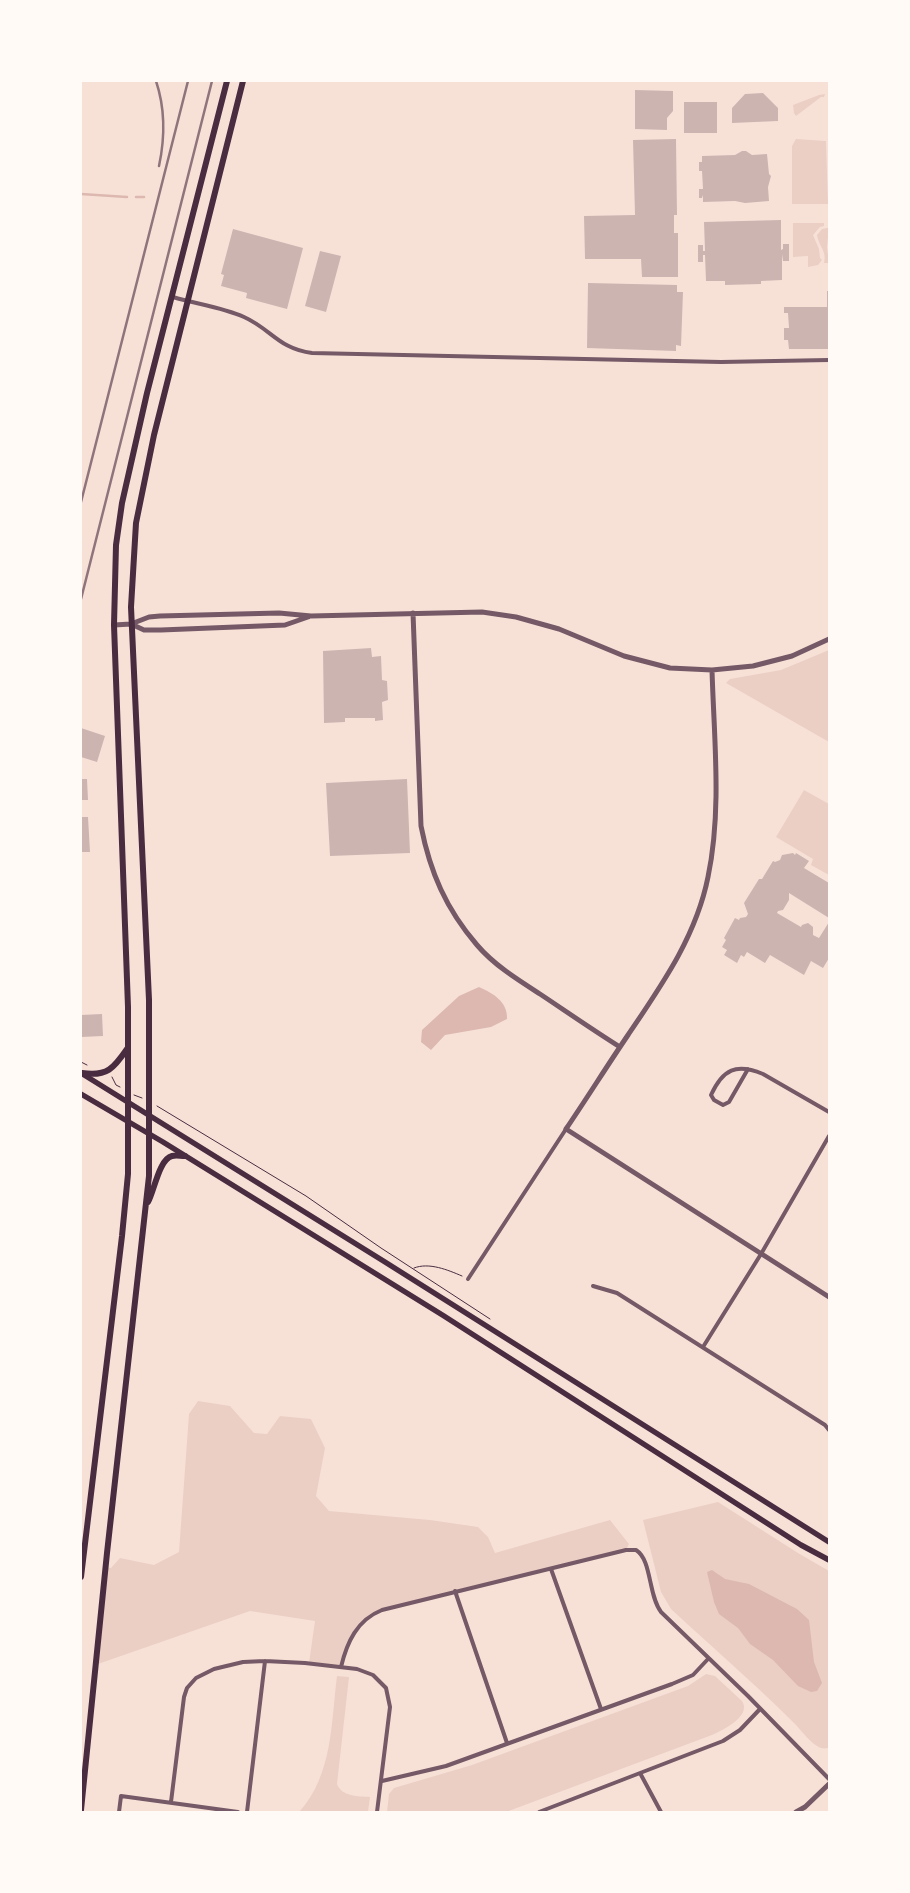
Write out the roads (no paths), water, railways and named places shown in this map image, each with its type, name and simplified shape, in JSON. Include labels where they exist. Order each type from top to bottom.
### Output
[{"type":"main road","points":[[81,1578],[128,1174],[128,1006],[114,626],[116,545],[122,503],[147,393],[227,81]]},
{"type":"main road","points":[[81,1810],[107,1553],[149,1176],[149,1000],[131,624],[132,564],[136,523],[163,396],[243,81]]},
{"type":"main road","points":[[82,1073],[98,1074],[108,1071],[116,1065],[128,1048]]},
{"type":"main road","points":[[82,1073],[829,1542]]},
{"type":"main road","points":[[81,1094],[444,1316],[753,1514],[829,1560]]},
{"type":"main road","points":[[145,1208],[154,1192],[155,1179],[170,1156],[184,1156]]},
{"type":"street","points":[[173,297],[231,312],[246,318],[288,347],[312,353],[723,362],[829,360]]},
{"type":"street","points":[[114,626],[131,624],[149,617],[160,616],[279,613],[311,616],[482,612],[516,617],[560,629],[624,656],[670,668],[712,670],[753,666],[792,656],[829,639]]},
{"type":"street","points":[[413,613],[421,826],[427,856],[441,892],[451,911],[477,946],[491,959],[518,980],[620,1047]]},
{"type":"street","points":[[131,624],[144,630],[285,625],[311,616]]},
{"type":"street","points":[[468,1279],[665,980],[682,951],[696,919],[708,879],[714,841],[716,808],[712,670]]},
{"type":"street","points":[[748,1069],[730,1102],[724,1105],[714,1100],[711,1095],[723,1075],[741,1068],[748,1069],[763,1074],[829,1112]]},
{"type":"street","points":[[566,1129],[829,1297]]},
{"type":"street","points":[[703,1347],[761,1254],[829,1136]]},
{"type":"street","points":[[593,1286],[617,1293],[825,1425],[829,1430]]},
{"type":"street","points":[[341,1667],[350,1639],[364,1620],[373,1613],[394,1606],[626,1550],[636,1550],[644,1557],[655,1604],[661,1612],[829,1779]]},
{"type":"street","points":[[551,1569],[601,1709]]},
{"type":"street","points":[[455,1592],[508,1743]]},
{"type":"street","points":[[382,1781],[446,1766],[688,1678],[708,1658]]},
{"type":"street","points":[[248,1812],[265,1660]]},
{"type":"street","points":[[171,1802],[184,1697],[187,1688],[196,1678],[214,1669],[244,1662],[265,1660],[305,1662],[357,1669],[374,1675],[386,1688],[390,1707],[377,1812]]},
{"type":"street","points":[[539,1812],[732,1737],[760,1709]]},
{"type":"street","points":[[640,1773],[661,1812]]},
{"type":"street","points":[[796,1812],[805,1807],[829,1784]]},
{"type":"street","points":[[119,1812],[121,1796],[238,1812]]},
{"type":"waterway","points":[[81,194],[127,197]]},
{"type":"waterway","points":[[136,197],[144,197]]},
{"type":"railway","points":[[156,81],[163,123],[159,166]]},
{"type":"railway","points":[[81,502],[188,81]]},
{"type":"railway","points":[[81,599],[212,81]]}]
